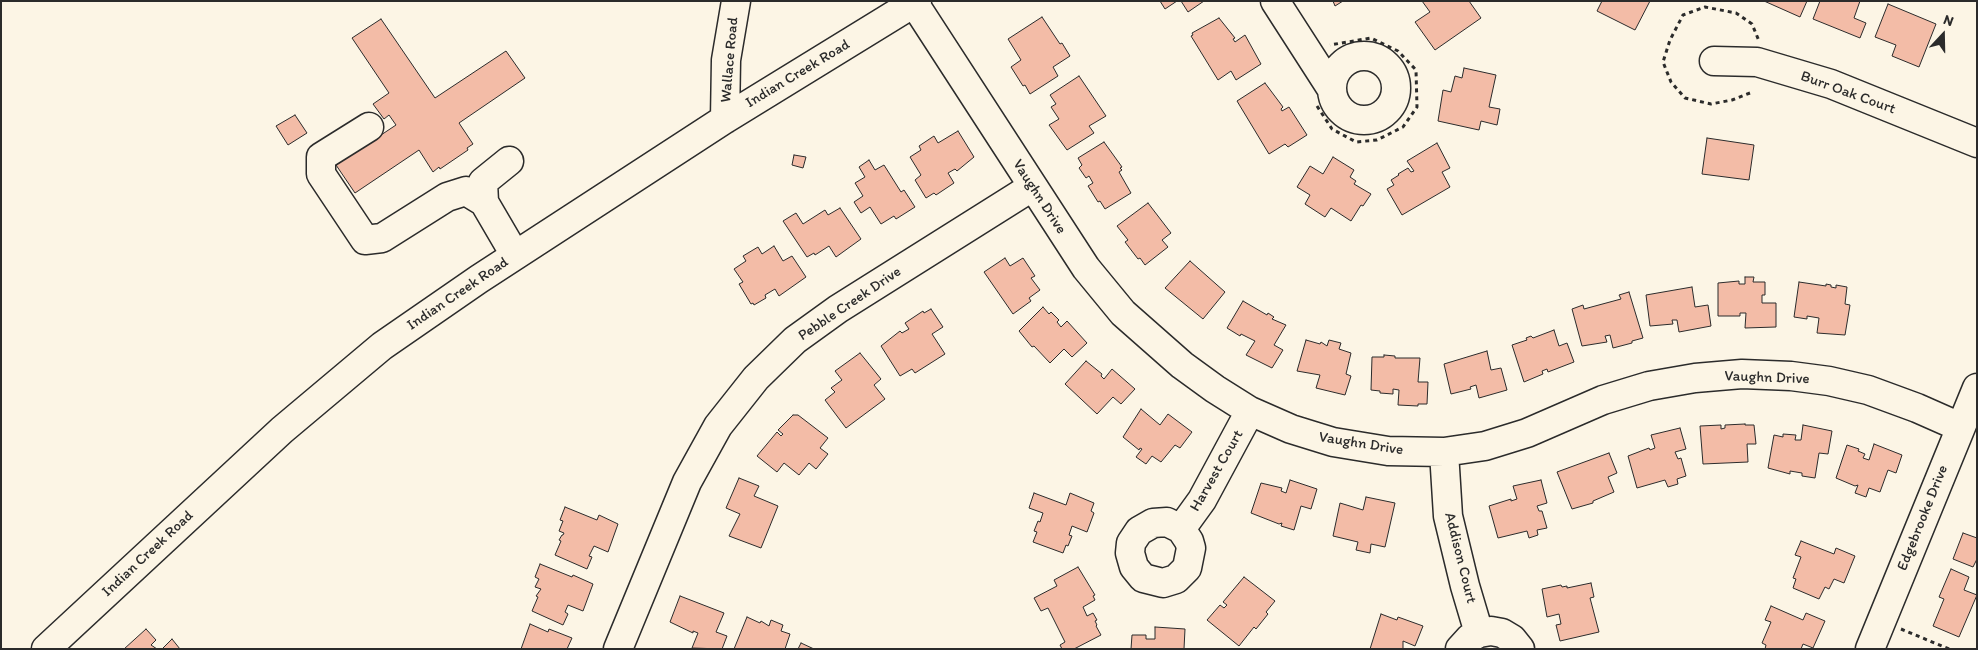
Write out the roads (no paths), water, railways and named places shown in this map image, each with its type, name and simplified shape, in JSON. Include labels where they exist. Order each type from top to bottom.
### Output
[{"type":"street","name":"Wallace Road","points":[[725,119],[726,60],[736,1]]},
{"type":"street","points":[[1275,1],[1331,88]]},
{"type":"street","name":"Indian Creek Road","points":[[46,649],[289,424],[382,346],[515,255],[725,119],[915,2]]},
{"type":"street","name":"Vaughn Drive","points":[[915,2],[1032,187],[1086,268],[1123,314],[1182,365],[1214,389],[1250,411],[1291,429],[1333,442],[1388,451],[1444,452],[1485,446],[1527,433],[1603,400],[1649,386],[1695,378],[1742,374],[1791,376],[1829,381],[1868,390],[1917,408],[1960,427]]},
{"type":"street","name":"Burr Oak Court","points":[[1714,61],[1757,62],[1831,84],[1977,143]]},
{"type":"street","points":[[369,127],[321,157],[321,174],[365,240],[382,238],[447,197],[466,191],[484,202]]},
{"type":"street","points":[[509,162],[483,182],[484,202],[515,255]]},
{"type":"street","name":"Pebble Creek Drive","points":[[618,649],[691,474],[718,426],[756,378],[795,340],[838,308],[1032,187]]},
{"type":"street","name":"Edgebrooke Drive","points":[[1877,646],[1960,427],[1977,388]]},
{"type":"street","name":"Harvest Court","points":[[1182,529],[1202,500],[1250,411]]},
{"type":"street","name":"Addison Court","points":[[1444,452],[1448,516],[1465,586],[1470,641],[1491,631],[1502,633],[1512,639],[1520,649]]}]
